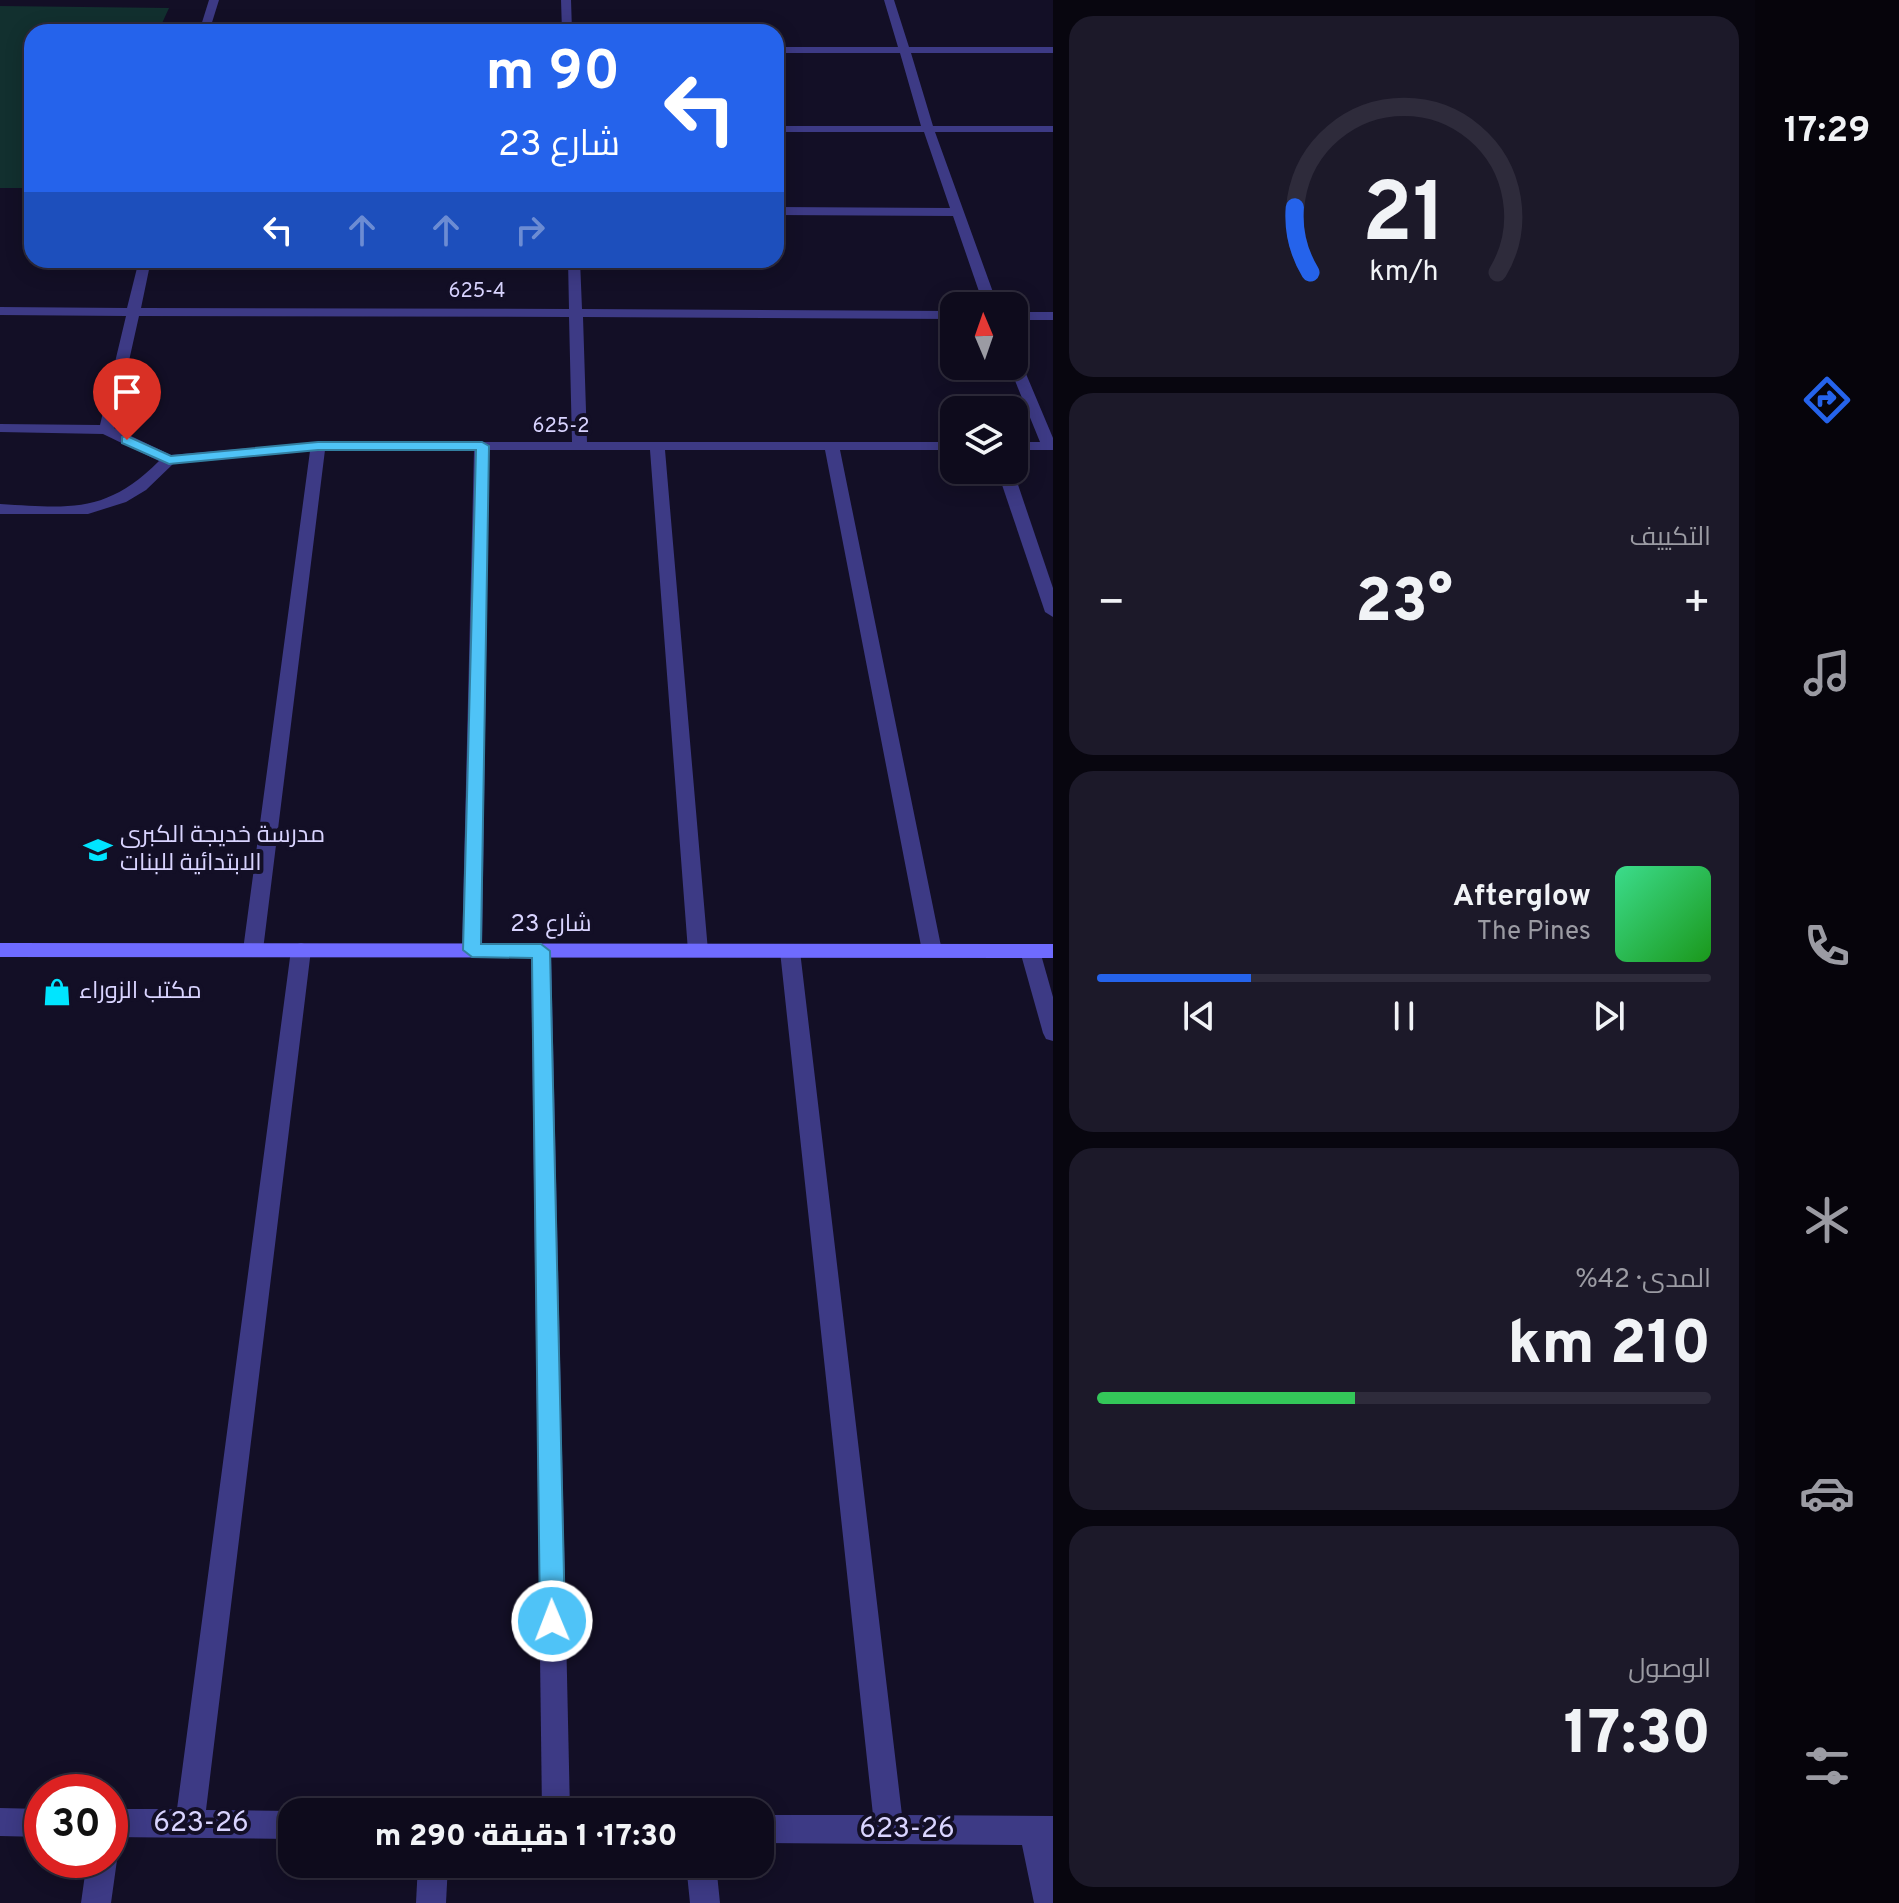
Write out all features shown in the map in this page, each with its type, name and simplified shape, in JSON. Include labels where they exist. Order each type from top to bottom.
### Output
[{"type":"street","points":[[206,24],[214,0]]},
{"type":"street","points":[[566,0],[567,24]]},
{"type":"street","points":[[889,0],[928,128],[986,292]]},
{"type":"street","points":[[784,50],[1053,50]]},
{"type":"street","points":[[784,129],[1053,129]]},
{"type":"street","points":[[784,211],[957,212]]},
{"type":"street","points":[[106,430],[143,268]]},
{"type":"street","points":[[574,268],[580,447]]},
{"type":"street","name":"625-4","points":[[0,311],[940,315]]},
{"type":"street","points":[[1028,316],[1053,316]]},
{"type":"street","points":[[1022,380],[1051,446],[1028,446]]},
{"type":"street","points":[[0,428],[106,430],[169,460],[134,492],[100,507],[65,512],[0,509]]},
{"type":"street","points":[[253,950],[318,446]]},
{"type":"street","name":"625-2","points":[[169,460],[318,446],[940,446]]},
{"type":"street","points":[[472,950],[482,446]]},
{"type":"street","points":[[832,446],[932,951]]},
{"type":"street","points":[[657,447],[698,951]]},
{"type":"street","points":[[1010,484],[1053,612]]},
{"type":"street","name":"شارع 23","points":[[0,950],[1053,951]]},
{"type":"street","points":[[190,1824],[301,950]]},
{"type":"street","points":[[541,951],[556,1798]]},
{"type":"street","points":[[790,951],[889,1829]]},
{"type":"street","points":[[1030,951],[1053,1033]]},
{"type":"street","points":[[0,1822],[24,1823]]},
{"type":"street","name":"623-26","points":[[128,1823],[278,1825]]},
{"type":"street","name":"623-26","points":[[774,1829],[1043,1831]]},
{"type":"street","points":[[1043,1831],[1049,1903]]},
{"type":"street","points":[[96,1903],[99,1878]]},
{"type":"street","points":[[431,1903],[432,1878]]},
{"type":"street","points":[[702,1878],[705,1903]]},
{"type":"green space","points":[[0,6],[169,8],[162,24],[24,24],[24,188],[0,188]]},
{"type":"place","name":"مدرسة خديجة الكبرى الابتدائية للبنات","points":[[98,850]]},
{"type":"place","name":"مكتب الزوراء","points":[[57,992]]},
{"type":"route","points":[[127,440],[169,460],[318,446],[482,446],[472,950],[541,951],[552,1621]]}]
